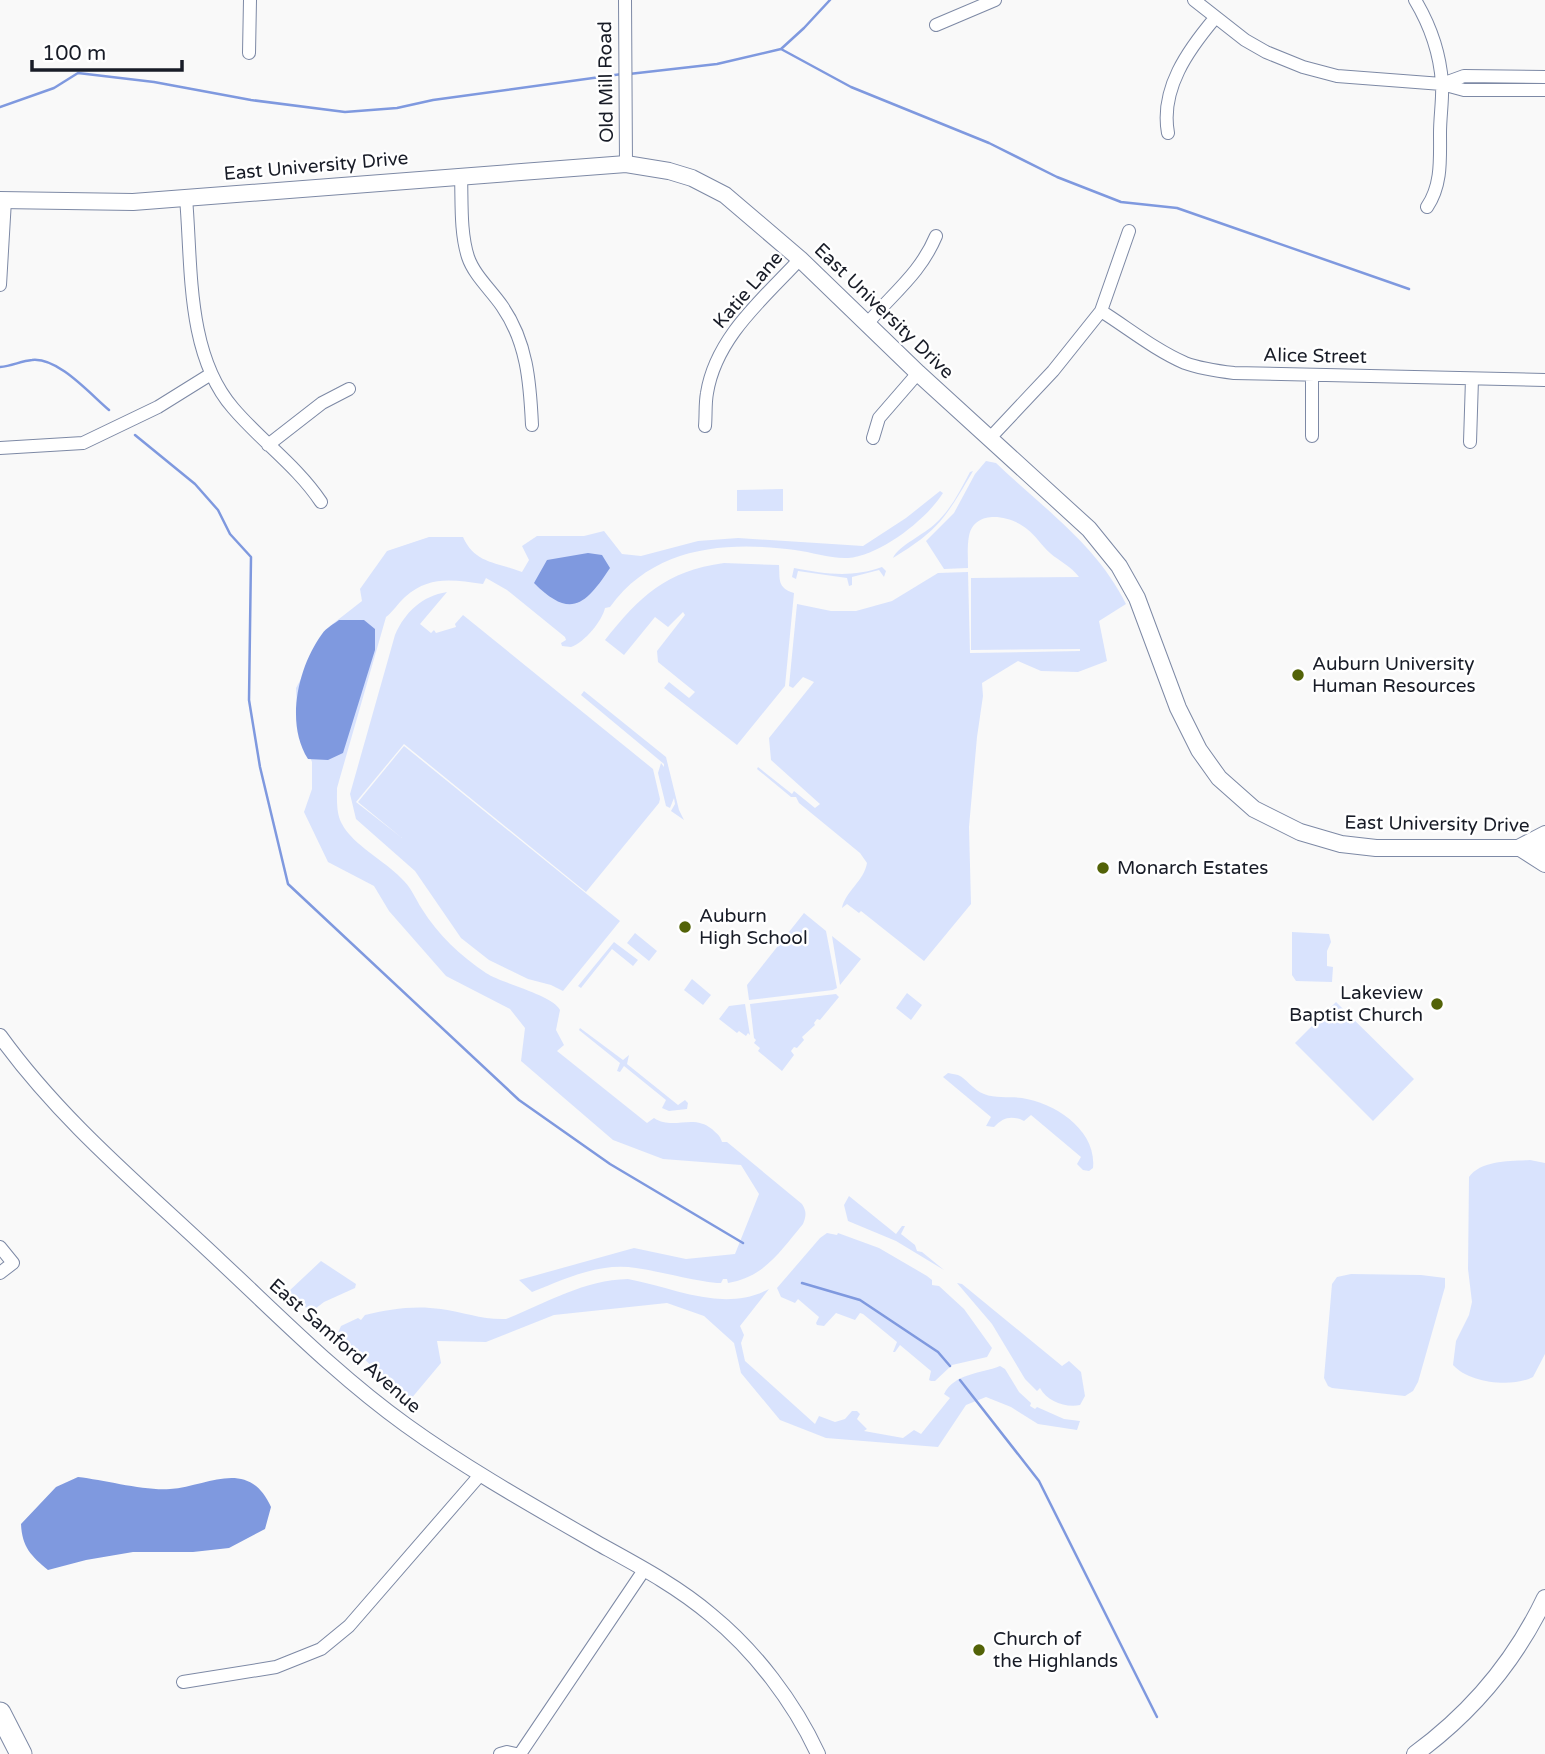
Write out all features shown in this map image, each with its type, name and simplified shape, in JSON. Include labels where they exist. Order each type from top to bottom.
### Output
[{"type":"highway","points":[[0,1713],[21,1754]]},
{"type":"main road","name":"East University Drive","points":[[2,200],[99,203],[186,198],[626,164],[692,178],[725,195],[800,259],[918,373],[1089,529],[1119,566],[1137,598],[1178,708],[1199,750],[1219,778],[1254,809],[1300,832],[1340,844],[1376,848],[1545,848]]},
{"type":"main road","points":[[1518,847],[1545,864]]},
{"type":"main road","points":[[1415,1754],[1455,1723],[1488,1688],[1509,1660],[1545,1598]]},
{"type":"street","points":[[250,0],[250,53]]},
{"type":"street","name":"Old Mill Road","points":[[625,0],[626,164]]},
{"type":"street","points":[[936,25],[995,0]]},
{"type":"street","points":[[1194,0],[1266,52],[1303,67],[1337,76],[1442,84],[1464,90],[1545,90]]},
{"type":"street","points":[[1415,0],[1433,37],[1442,84],[1438,181],[1427,207]]},
{"type":"street","points":[[1168,133],[1166,106],[1177,74],[1200,36],[1216,18]]},
{"type":"street","points":[[1442,84],[1464,76],[1545,77]]},
{"type":"street","points":[[461,176],[464,237],[468,258],[515,327],[524,349],[532,425]]},
{"type":"street","points":[[186,198],[195,315],[199,339],[211,374],[231,407],[291,466],[321,502]]},
{"type":"street","points":[[0,285],[2,200]]},
{"type":"street","points":[[990,438],[1053,371],[1101,311],[1129,232]]},
{"type":"street","points":[[867,324],[919,269],[936,236]]},
{"type":"street","name":"Katie Lane","points":[[705,426],[707,393],[716,362],[727,341],[800,259]]},
{"type":"street","name":"Alice Street","points":[[1101,311],[1167,354],[1197,367],[1234,373],[1545,380]]},
{"type":"street","points":[[873,438],[879,418],[918,373]]},
{"type":"street","points":[[0,449],[83,443],[158,407],[211,374]]},
{"type":"street","points":[[1311,375],[1311,436]]},
{"type":"street","points":[[1469,442],[1472,379]]},
{"type":"street","points":[[268,445],[322,403],[349,390]]},
{"type":"street","points":[[1518,847],[1545,832]]},
{"type":"street","name":"East Samford Avenue","points":[[0,1036],[24,1069],[71,1123],[363,1392],[404,1424],[480,1475],[645,1570],[710,1614],[744,1647],[779,1688],[818,1754]]},
{"type":"street","points":[[0,1247],[13,1263],[0,1273]]},
{"type":"street","points":[[183,1682],[276,1667],[321,1649],[348,1626],[480,1475]]},
{"type":"street","points":[[500,1754],[518,1754],[645,1570]]},
{"type":"shaded area","points":[[986,461],[996,463],[1085,545],[1114,583],[1126,604],[1099,621],[1107,661],[1078,672],[1041,671],[1018,661],[982,683],[983,696],[969,827],[971,904],[924,961],[861,911],[859,913],[847,904],[842,908],[867,863],[860,853],[799,803],[796,797],[791,797],[757,769],[758,767],[792,794],[794,791],[815,808],[820,804],[771,760],[769,738],[814,682],[803,677],[793,688],[789,686],[797,604],[831,611],[856,611],[892,601],[938,573],[968,572],[970,653],[1080,651],[971,650],[971,578],[1079,577],[1020,524],[995,517],[978,521],[973,527],[968,540],[968,568],[944,569],[926,541],[954,513],[975,474]]},
{"type":"shaded area","points":[[973,471],[940,521],[921,539],[893,558],[900,549],[941,518]]},
{"type":"shaded area","points":[[783,489],[783,511],[737,511],[737,490]]},
{"type":"shaded area","points":[[940,491],[943,493],[936,503],[902,534],[861,556],[842,558],[769,547],[744,547],[693,552],[670,560],[648,571],[628,587],[610,607],[605,608],[587,636],[571,647],[562,646],[565,637],[507,590],[486,578],[483,584],[442,581],[424,585],[405,597],[386,617],[337,788],[339,816],[347,832],[404,881],[435,928],[468,959],[486,973],[548,999],[556,1005],[560,1010],[556,1030],[564,1045],[557,1051],[647,1123],[654,1118],[669,1123],[705,1124],[722,1142],[727,1142],[802,1204],[805,1212],[803,1224],[779,1253],[762,1269],[741,1280],[728,1283],[727,1279],[723,1279],[721,1283],[717,1283],[636,1268],[609,1267],[583,1273],[532,1292],[519,1280],[634,1248],[686,1259],[735,1254],[759,1194],[741,1165],[663,1159],[613,1140],[521,1061],[525,1028],[510,1009],[446,976],[389,911],[374,886],[328,862],[304,812],[312,789],[312,762],[298,728],[296,688],[330,626],[362,601],[360,589],[387,551],[429,537],[463,537],[480,557],[522,572],[529,560],[522,546],[537,536],[584,536],[604,531],[622,554],[641,556],[698,541],[738,538],[863,546],[906,518]]},
{"type":"shaded area","points":[[724,563],[779,565],[782,586],[794,593],[785,686],[737,745],[664,688],[669,682],[689,698],[695,692],[658,662],[657,651],[685,615],[683,612],[668,627],[655,617],[624,655],[605,640],[630,611],[656,588],[686,572]]},
{"type":"shaded area","points":[[882,567],[886,571],[884,577],[879,570],[852,577],[852,585],[849,586],[847,578],[798,571],[796,579],[792,577],[794,568],[838,574],[860,573]]},
{"type":"shaded area","points":[[447,592],[420,624],[431,633],[434,630],[436,633],[456,627],[455,624],[463,615],[653,769],[659,803],[586,892],[404,744],[356,802],[402,838],[358,802],[404,746],[620,921],[563,991],[528,979],[489,960],[461,938],[415,871],[356,819],[350,794],[395,635],[415,606],[430,597]]},
{"type":"shaded area","points":[[584,691],[666,757],[684,820],[671,811],[675,804],[674,798],[670,808],[666,806],[658,773],[661,763],[664,767],[664,764],[581,695]]},
{"type":"shaded area","points":[[804,913],[826,931],[837,988],[749,1000],[747,985]]},
{"type":"shaded area","points":[[1292,932],[1329,934],[1331,942],[1327,951],[1327,966],[1333,967],[1332,982],[1296,981],[1292,975]]},
{"type":"shaded area","points":[[635,933],[657,951],[649,961],[627,943]]},
{"type":"shaded area","points":[[832,936],[861,959],[840,985]]},
{"type":"shaded area","points":[[614,942],[638,960],[633,966],[612,949],[581,988],[578,986]]},
{"type":"shaded area","points":[[692,979],[711,995],[703,1005],[684,990]]},
{"type":"shaded area","points":[[907,993],[922,1005],[911,1020],[896,1008]]},
{"type":"shaded area","points":[[836,994],[839,997],[802,1037],[804,1040],[797,1048],[794,1047],[791,1051],[794,1055],[782,1071],[758,1051],[760,1048],[754,1043],[756,1040],[750,1004]]},
{"type":"shaded area","points":[[1336,1002],[1414,1079],[1373,1121],[1295,1043]]},
{"type":"shaded area","points":[[745,1004],[750,1035],[748,1033],[746,1036],[739,1031],[737,1033],[719,1019],[729,1006]]},
{"type":"shaded area","points":[[580,1028],[623,1060],[629,1055],[627,1064],[678,1105],[685,1100],[688,1103],[687,1109],[669,1111],[662,1108],[666,1100],[624,1066],[620,1072],[617,1071],[620,1063],[579,1030]]},
{"type":"shaded area","points":[[948,1073],[961,1077],[984,1094],[1035,1101],[1060,1112],[1081,1130],[1092,1154],[1093,1168],[1089,1171],[1083,1170],[1077,1164],[1081,1157],[1031,1115],[1024,1121],[1008,1118],[994,1127],[986,1126],[991,1117],[943,1077]]},
{"type":"shaded area","points":[[1530,1160],[1545,1163],[1545,1354],[1533,1377],[1503,1383],[1480,1380],[1453,1365],[1456,1341],[1469,1315],[1472,1302],[1468,1269],[1469,1177],[1474,1171],[1488,1164]]},
{"type":"shaded area","points":[[849,1196],[896,1234],[905,1226],[901,1234],[915,1245],[917,1251],[944,1270],[896,1241],[848,1221],[844,1205]]},
{"type":"shaded area","points":[[827,1233],[838,1233],[879,1248],[927,1276],[932,1280],[932,1285],[939,1286],[964,1309],[992,1348],[987,1357],[952,1365],[935,1381],[931,1381],[931,1371],[900,1345],[893,1352],[897,1342],[863,1314],[860,1313],[855,1320],[836,1313],[824,1326],[817,1325],[819,1317],[798,1299],[795,1303],[781,1297],[777,1288]]},
{"type":"shaded area","points":[[321,1261],[356,1284],[355,1288],[324,1302],[311,1312],[288,1292]]},
{"type":"shaded area","points":[[1351,1274],[1445,1278],[1445,1287],[1418,1382],[1413,1391],[1405,1396],[1332,1388],[1324,1378],[1332,1284],[1337,1277]]},
{"type":"shaded area","points":[[628,1279],[717,1299],[752,1296],[769,1289],[740,1326],[744,1335],[741,1343],[745,1361],[815,1424],[819,1416],[835,1422],[845,1419],[852,1411],[857,1411],[860,1414],[857,1419],[867,1429],[864,1431],[903,1438],[914,1430],[921,1434],[950,1398],[944,1394],[949,1387],[961,1378],[1000,1366],[1005,1369],[1019,1392],[1031,1403],[1030,1406],[1064,1419],[1080,1421],[1077,1430],[1038,1424],[1011,1407],[986,1397],[966,1405],[938,1447],[826,1438],[780,1420],[741,1373],[734,1343],[704,1316],[667,1303],[554,1315],[486,1342],[437,1341],[441,1363],[410,1400],[337,1335],[341,1326],[358,1318],[361,1320],[365,1315],[402,1308],[422,1307],[506,1319],[596,1283]]},
{"type":"shaded area","points":[[957,1283],[962,1284],[1062,1366],[1069,1361],[1081,1372],[1085,1396],[1080,1405],[1063,1404],[1047,1397],[1040,1388],[1037,1391],[1025,1379],[992,1324]]},
{"type":"water","points":[[588,553],[602,555],[610,568],[584,599],[567,604],[547,594],[534,583],[547,560]]},
{"type":"water","points":[[339,620],[364,620],[375,629],[375,650],[343,753],[328,760],[308,759],[297,729],[297,695],[306,662],[314,647],[322,634]]},
{"type":"water","points":[[78,1477],[160,1489],[227,1478],[239,1479],[251,1483],[262,1492],[271,1507],[265,1529],[229,1548],[193,1552],[133,1552],[48,1570],[28,1550],[21,1524],[56,1487]]},
{"type":"waterway","points":[[781,49],[830,0]]},
{"type":"waterway","points":[[629,74],[717,64],[781,49],[851,87],[989,143],[1057,177],[1121,202],[1177,208],[1409,289]]},
{"type":"waterway","points":[[0,107],[54,88],[78,73],[345,112],[397,108],[433,100],[622,74]]},
{"type":"waterway","points":[[0,367],[32,360],[52,364],[73,378],[109,410]]},
{"type":"waterway","points":[[135,435],[195,484],[218,510],[230,534],[251,557],[249,700],[260,767],[288,884],[519,1100],[610,1164],[743,1243]]},
{"type":"waterway","points":[[802,1283],[860,1300],[938,1352],[950,1366]]},
{"type":"waterway","points":[[960,1380],[1039,1481],[1157,1717]]},
{"type":"place","name":"Auburn University Human Resources","points":[[1298,675]]},
{"type":"place","name":"Monarch Estates","points":[[1103,868]]},
{"type":"place","name":"Auburn High School","points":[[685,927]]},
{"type":"place","name":"Lakeview Baptist Church","points":[[1437,1004]]},
{"type":"place","name":"Church of the Highlands","points":[[979,1650]]}]
